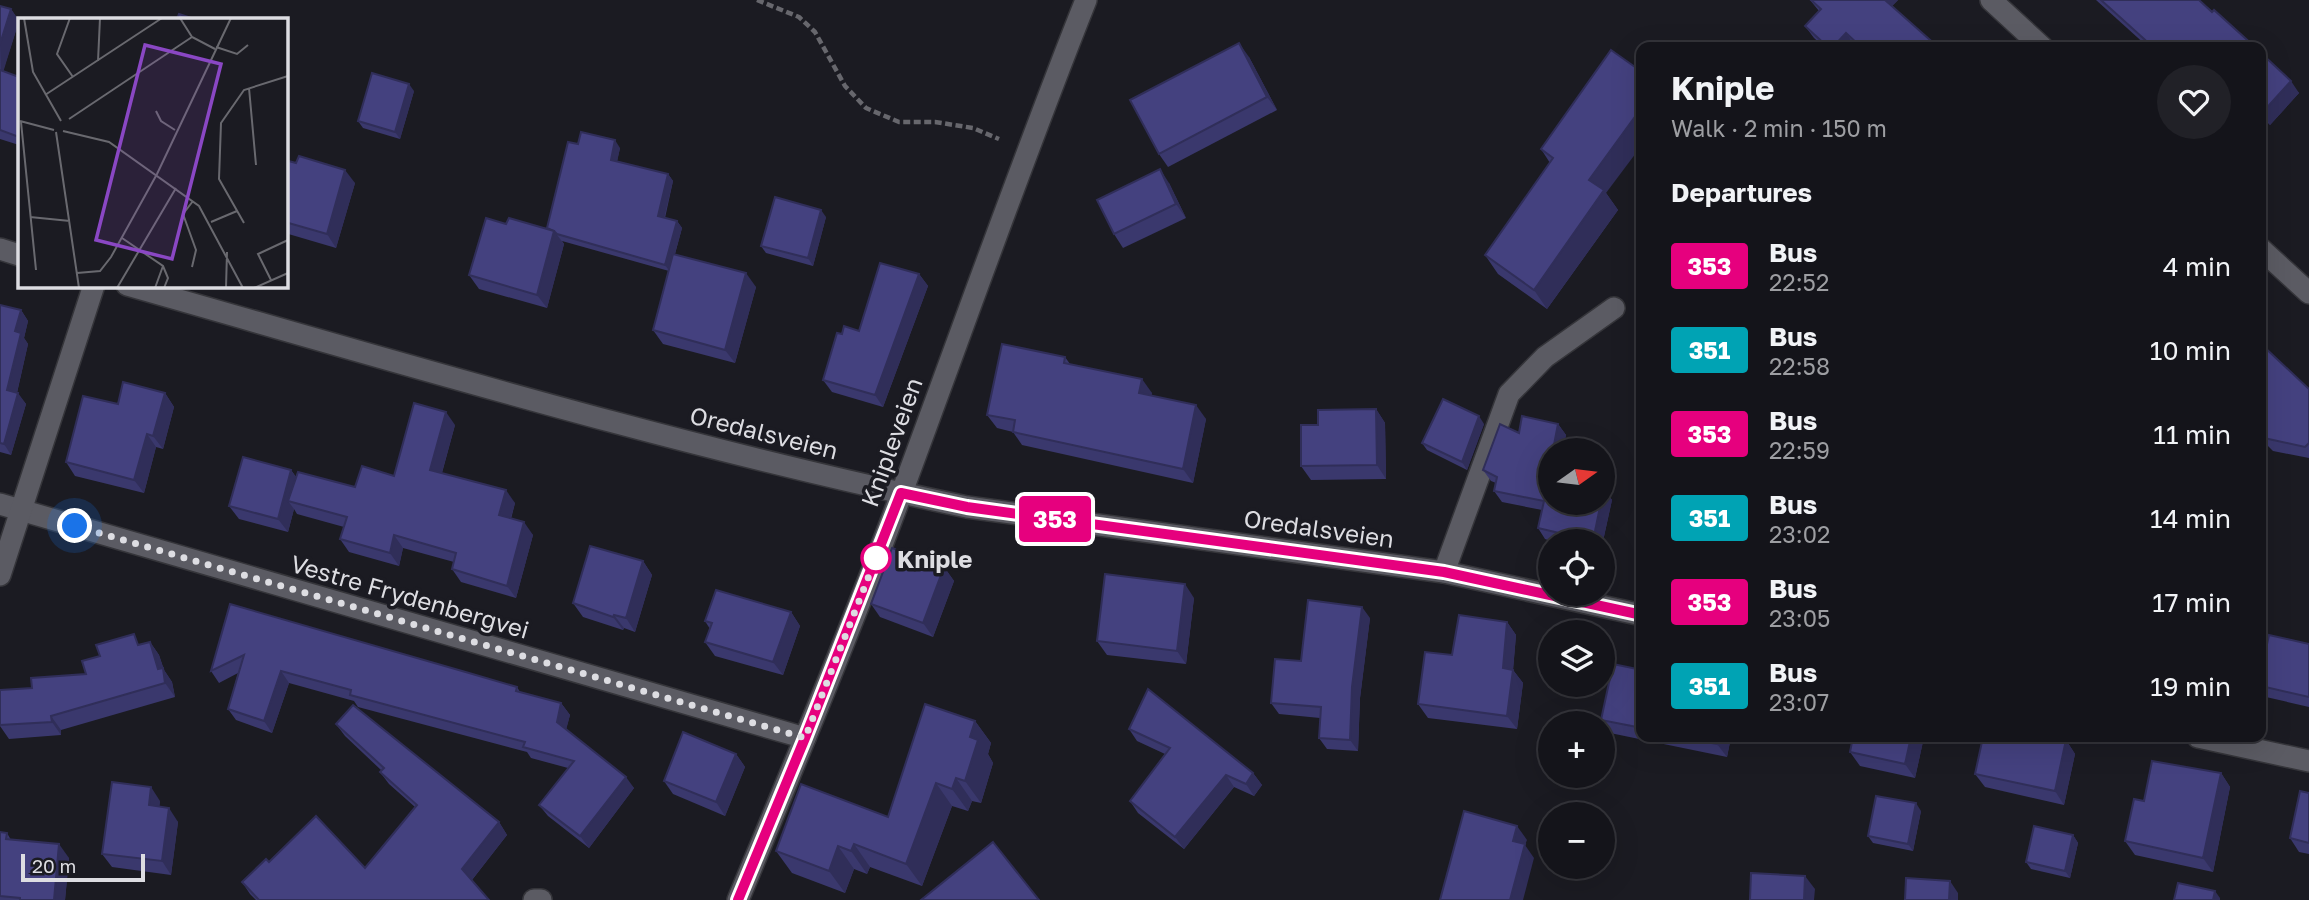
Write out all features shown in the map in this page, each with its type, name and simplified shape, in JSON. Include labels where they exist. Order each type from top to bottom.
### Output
[{"type":"street","name":"Knipleveien","points":[[738,900],[901,493],[1026,151],[1086,0]]},
{"type":"street","points":[[1991,0],[2037,42]]},
{"type":"street","points":[[0,249],[18,255]]},
{"type":"street","points":[[2266,254],[2309,293]]},
{"type":"street","points":[[0,575],[93,287]]},
{"type":"street","name":"Oredalsveien","points":[[134,287],[535,403],[901,493],[967,507],[1444,572],[1636,614]]},
{"type":"street","points":[[1444,572],[1509,394],[1545,357],[1614,308]]},
{"type":"street","name":"Vestre Frydenbergvei","points":[[0,504],[805,738]]},
{"type":"street","points":[[2221,742],[2309,761]]},
{"type":"street","points":[[534,900],[541,900]]},
{"type":"path","points":[[757,0],[799,18],[815,32],[845,86],[866,108],[899,122],[935,122],[973,128],[1026,151]]},
{"type":"building","points":[[1811,0],[1885,0],[1932,42],[1856,42],[1846,33],[1838,42],[1823,42],[1805,26],[1821,9]]},
{"type":"building","points":[[2101,0],[2199,0],[2249,42],[2147,42]]},
{"type":"building","points":[[0,6],[11,9],[0,44]]},
{"type":"building","points":[[1239,43],[1267,97],[1159,154],[1130,100]]},
{"type":"building","points":[[1611,50],[1636,68],[1636,115],[1589,180],[1604,190],[1534,290],[1485,255],[1553,158],[1541,149]]},
{"type":"building","points":[[2266,58],[2291,81],[2266,109]]},
{"type":"building","points":[[0,70],[18,77],[18,137],[0,130]]},
{"type":"building","points":[[372,73],[409,84],[395,132],[358,121]]},
{"type":"building","points":[[581,132],[615,140],[611,160],[668,174],[658,216],[677,221],[665,265],[557,234],[547,228],[568,142],[578,144]]},
{"type":"building","points":[[299,156],[345,170],[327,234],[287,223],[287,161],[296,163]]},
{"type":"building","points":[[1160,169],[1176,204],[1114,234],[1097,200]]},
{"type":"building","points":[[775,197],[821,210],[808,258],[761,246]]},
{"type":"building","points":[[486,218],[506,224],[509,218],[554,231],[537,295],[469,275]]},
{"type":"building","points":[[673,254],[746,273],[725,350],[653,330]]},
{"type":"building","points":[[880,263],[919,274],[875,395],[823,380],[837,333],[842,334],[844,326],[859,331]]},
{"type":"building","points":[[0,305],[21,310],[15,331],[21,333],[7,390],[18,393],[4,444],[0,443]]},
{"type":"building","points":[[1002,344],[1065,357],[1064,363],[1142,379],[1139,393],[1196,405],[1183,469],[1013,432],[1015,420],[987,415]]},
{"type":"building","points":[[2266,349],[2309,389],[2309,443],[2305,447],[2266,438]]},
{"type":"building","points":[[123,382],[165,393],[153,436],[147,434],[134,480],[66,462],[83,396],[118,404]]},
{"type":"building","points":[[1443,399],[1479,416],[1462,462],[1422,443]]},
{"type":"building","points":[[414,403],[446,412],[430,470],[506,490],[499,515],[524,522],[507,586],[452,569],[456,553],[394,535],[390,553],[340,539],[347,517],[288,501],[298,472],[355,487],[362,466],[394,476]]},
{"type":"building","points":[[1376,409],[1377,465],[1301,466],[1301,425],[1318,425],[1318,410]]},
{"type":"building","points":[[1522,416],[1558,424],[1555,438],[1538,438],[1538,500],[1494,491],[1497,477],[1483,470],[1500,424],[1519,433]]},
{"type":"building","points":[[243,457],[291,470],[278,519],[229,506]]},
{"type":"building","points":[[1541,515],[1598,515],[1595,529],[1538,528]]},
{"type":"building","points":[[590,546],[643,561],[626,618],[613,617],[573,603]]},
{"type":"building","points":[[892,548],[944,567],[923,623],[871,604]]},
{"type":"building","points":[[1105,574],[1185,584],[1177,651],[1097,641]]},
{"type":"building","points":[[716,590],[791,612],[773,662],[705,642],[712,623],[705,621]]},
{"type":"building","points":[[1308,600],[1362,607],[1352,687],[1350,740],[1319,738],[1321,707],[1271,703],[1275,659],[1301,661]]},
{"type":"building","points":[[230,604],[517,687],[516,691],[561,703],[557,722],[626,777],[580,836],[539,805],[574,761],[523,747],[525,742],[350,695],[351,690],[281,671],[264,721],[228,709],[244,655],[211,671]]},
{"type":"building","points":[[1459,615],[1507,622],[1503,668],[1513,670],[1507,716],[1418,704],[1425,652],[1452,655]]},
{"type":"building","points":[[134,634],[138,645],[150,642],[158,669],[163,668],[165,683],[51,716],[52,722],[0,725],[0,690],[32,688],[31,678],[86,674],[82,661],[100,656],[96,645]]},
{"type":"building","points":[[2269,635],[2309,644],[2309,697],[2266,687],[2266,649]]},
{"type":"building","points":[[1615,664],[1636,669],[1636,727],[1615,723],[1615,711],[1603,711],[1606,697],[1615,697]]},
{"type":"building","points":[[1148,689],[1253,773],[1246,784],[1226,775],[1175,837],[1130,801],[1170,748],[1129,729]]},
{"type":"building","points":[[925,704],[975,721],[970,737],[978,740],[965,781],[956,778],[952,789],[936,783],[906,864],[854,844],[851,851],[838,846],[829,871],[776,851],[801,784],[888,817]]},
{"type":"building","points":[[353,705],[499,822],[462,869],[489,900],[259,900],[242,882],[266,859],[269,862],[316,816],[365,868],[417,805],[380,772],[384,768],[336,724]]},
{"type":"building","points":[[683,732],[736,754],[716,802],[664,781]]},
{"type":"building","points":[[1852,742],[1910,742],[1905,764],[1850,752]]},
{"type":"building","points":[[1982,742],[2066,742],[2055,791],[1975,774]]},
{"type":"building","points":[[2152,761],[2221,773],[2203,858],[2125,841],[2134,799],[2144,801]]},
{"type":"building","points":[[112,782],[151,787],[149,805],[169,808],[162,861],[102,854]]},
{"type":"building","points":[[2300,791],[2309,793],[2309,843],[2290,838]]},
{"type":"building","points":[[1876,796],[1916,803],[1908,844],[1868,836]]},
{"type":"building","points":[[1464,811],[1517,826],[1513,841],[1525,844],[1510,900],[1440,900]]},
{"type":"building","points":[[2034,826],[2073,835],[2065,871],[2026,862]]},
{"type":"building","points":[[0,832],[7,833],[6,839],[59,844],[54,900],[20,900],[0,896]]},
{"type":"building","points":[[993,842],[1039,900],[921,900]]},
{"type":"building","points":[[1751,873],[1805,876],[1804,900],[1750,900]]},
{"type":"building","points":[[1906,878],[1950,881],[1949,900],[1905,900]]},
{"type":"building","points":[[2178,883],[2215,891],[2213,900],[2174,900]]},
{"type":"bus line","name":"353","points":[[738,900],[901,493],[967,507],[1444,572],[1636,614]]},
{"type":"place","name":"Kniple","points":[[876,558]]},
{"type":"route","points":[[75,526],[805,738],[876,558]]}]
